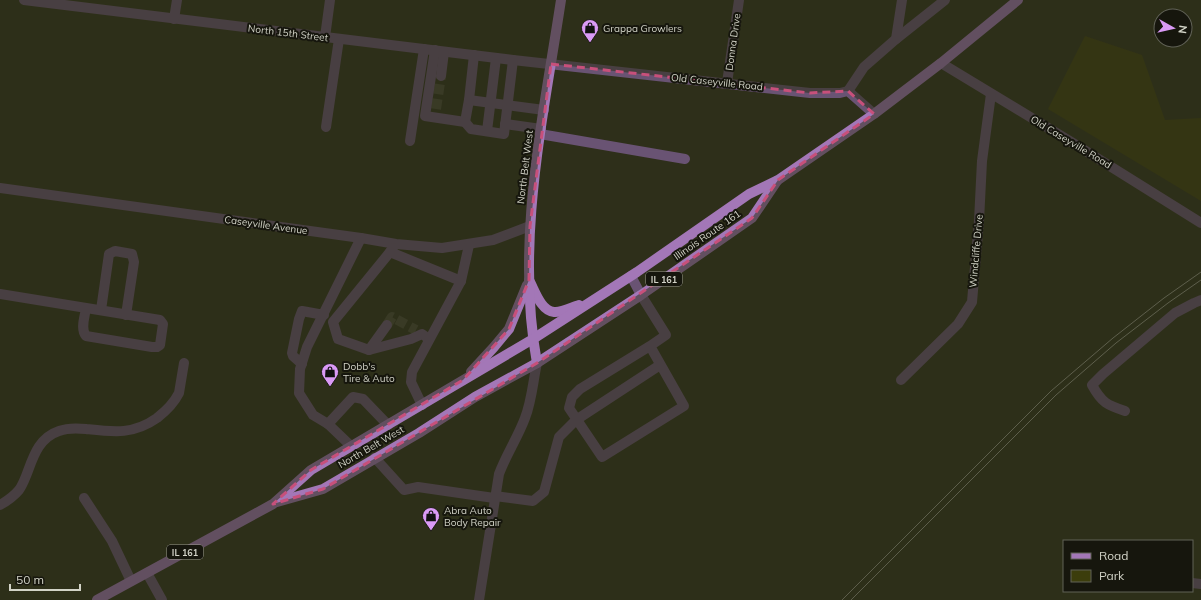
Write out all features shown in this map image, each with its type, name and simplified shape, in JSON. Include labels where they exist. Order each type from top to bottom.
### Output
[{"type":"main road","name":"North Belt West","points":[[97,600],[273,504],[323,489],[419,433],[475,397],[537,363],[533,339],[529,280],[530,226],[544,110],[561,0]]},
{"type":"main road","name":"Illinois Route 161","points":[[533,339],[631,276],[749,194],[778,180],[874,114],[941,63],[1018,0]]},
{"type":"main road","name":"Illinois Route 161","points":[[537,363],[641,295],[752,218],[778,180]]},
{"type":"main road","points":[[529,280],[546,310],[555,312],[594,300]]},
{"type":"main road","points":[[463,380],[509,329],[529,280]]},
{"type":"main road","name":"North Belt West","points":[[273,504],[311,470],[388,426],[533,339]]},
{"type":"street","name":"North 15th Street","points":[[24,0],[551,64]]},
{"type":"street","points":[[174,19],[177,0]]},
{"type":"street","points":[[325,37],[330,0]]},
{"type":"street","name":"Donna Drive","points":[[727,83],[739,0]]},
{"type":"street","points":[[896,39],[902,0]]},
{"type":"street","points":[[874,114],[848,91],[854,80],[864,67],[945,0]]},
{"type":"street","points":[[326,127],[339,39]]},
{"type":"street","points":[[410,141],[424,49]]},
{"type":"street","points":[[439,51],[441,76]]},
{"type":"street","points":[[439,51],[425,116],[436,114],[466,122],[471,129],[504,134],[513,60]]},
{"type":"street","points":[[466,122],[474,55]]},
{"type":"street","points":[[487,131],[496,58]]},
{"type":"street","name":"Old Caseyville Road","points":[[941,63],[1201,223]]},
{"type":"street","name":"Old Caseyville Road","points":[[551,64],[810,93],[840,93],[848,91]]},
{"type":"street","name":"Windcliffe Drive","points":[[901,380],[958,324],[972,302],[979,221],[982,161],[991,94]]},
{"type":"street","points":[[469,100],[544,110]]},
{"type":"street","points":[[505,124],[684,159]]},
{"type":"street","name":"Caseyville Avenue","points":[[0,188],[361,238],[393,248],[442,248],[469,245],[493,240],[530,226]]},
{"type":"street","points":[[352,446],[328,424],[312,415],[299,393],[300,369],[308,348],[361,238]]},
{"type":"street","points":[[422,405],[411,382],[412,372],[422,335],[461,281],[469,245]]},
{"type":"street","points":[[422,335],[369,350],[338,339],[333,322],[393,248],[461,281]]},
{"type":"street","points":[[101,310],[109,254],[115,250],[132,254],[134,262],[126,315]]},
{"type":"street","points":[[631,276],[666,335],[580,389],[572,397],[569,408],[602,457],[684,406],[650,346]]},
{"type":"street","points":[[0,294],[160,320],[163,324],[160,345],[157,347],[152,347],[86,336],[83,326],[86,308]]},
{"type":"street","points":[[1125,411],[1107,405],[1097,395],[1092,385],[1102,374],[1174,313],[1201,300]]},
{"type":"street","points":[[302,364],[293,356],[292,353],[299,318],[302,312],[324,315]]},
{"type":"street","points":[[369,350],[387,325]]},
{"type":"street","points":[[0,505],[10,499],[20,489],[38,447],[51,434],[59,430],[73,429],[118,432],[127,431],[150,423],[160,416],[177,398],[184,363]]},
{"type":"street","points":[[479,600],[499,474],[505,458],[526,417],[531,399],[537,363]]},
{"type":"street","points":[[375,458],[404,490],[418,487],[533,501],[544,492],[559,437],[576,420],[660,364]]},
{"type":"street","points":[[328,424],[353,396],[363,399],[388,426]]},
{"type":"street","points":[[84,498],[112,541],[131,581]]},
{"type":"street","points":[[146,573],[162,600]]},
{"type":"highlighted area","points":[[551,64],[810,93],[848,91],[874,114],[778,180],[752,218],[537,363],[323,489],[273,504],[311,470],[463,380],[509,329],[529,280],[530,226]]},
{"type":"green space","points":[[1085,36],[1142,55],[1165,120],[1201,118],[1201,201],[1048,109]]},
{"type":"tunnel","points":[[436,109],[441,76]]},
{"type":"tunnel","points":[[387,325],[392,317],[416,330]]},
{"type":"tram line","points":[[842,600],[1051,391],[1113,338],[1164,298],[1201,272]]},
{"type":"tram line","points":[[851,600],[1056,395],[1116,343],[1201,280]]},
{"type":"place","name":"Grappa Growlers","points":[[590,43]]},
{"type":"place","name":"Dobb's Tire & Auto","points":[[330,387]]},
{"type":"place","name":"Abra Auto Body Repair","points":[[431,531]]}]
